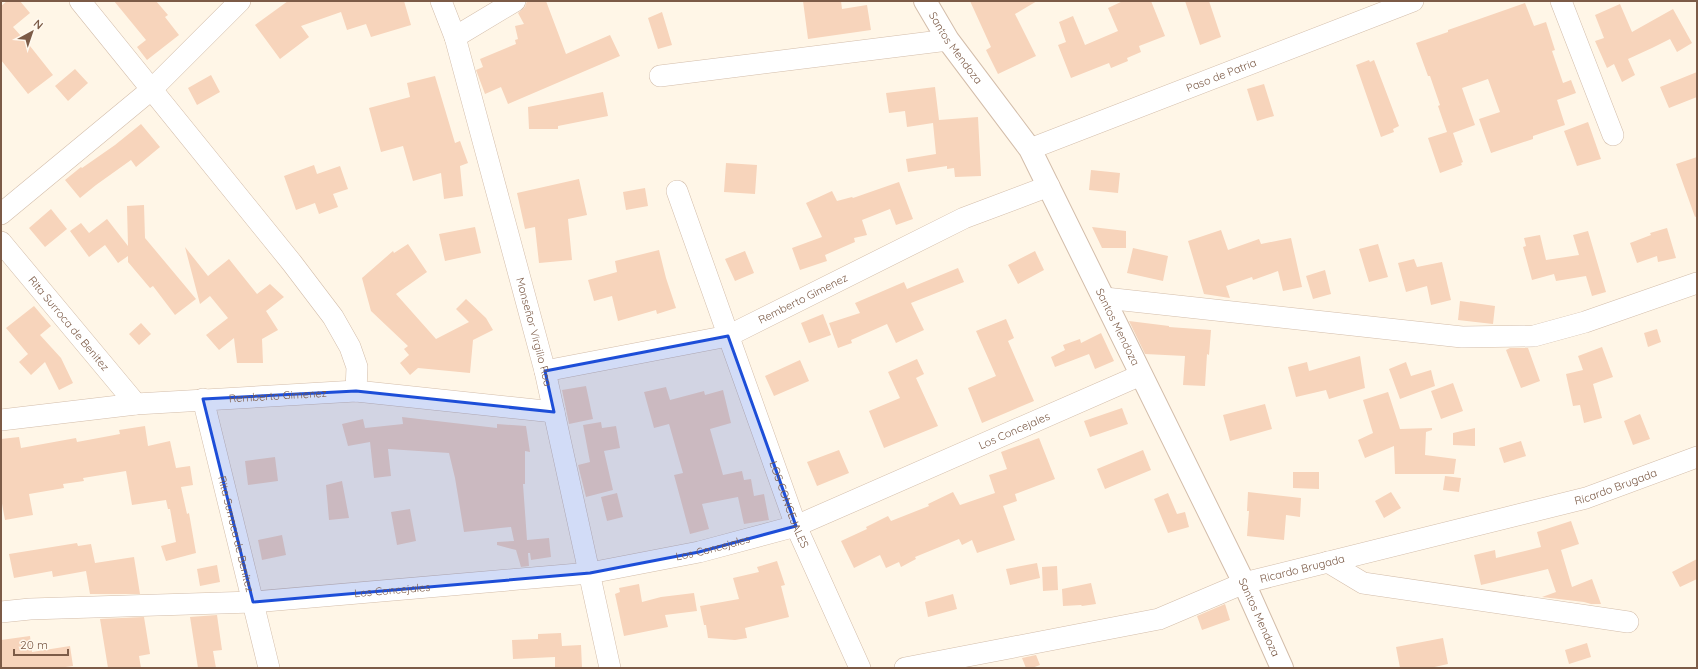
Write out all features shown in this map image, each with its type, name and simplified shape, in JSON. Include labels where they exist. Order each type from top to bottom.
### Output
[{"type":"street","points":[[80,1],[292,262],[333,318],[350,347],[357,368],[356,390]]},
{"type":"street","points":[[1,214],[152,89],[240,1]]},
{"type":"street","name":"Monseñor Virgilio Roa","points":[[441,1],[455,37],[545,371],[610,668]]},
{"type":"street","points":[[455,37],[515,1]]},
{"type":"street","name":"Santos Mendoza","points":[[926,1],[948,40],[1030,149],[1105,298],[1141,375],[1244,583],[1282,668]]},
{"type":"street","name":"Paso de Patria","points":[[1030,149],[1413,1]]},
{"type":"street","points":[[1561,1],[1613,135]]},
{"type":"street","points":[[660,76],[948,40]]},
{"type":"street","name":"Remberto Gimenez","points":[[545,371],[728,336],[964,218],[1049,186]]},
{"type":"street","name":"LOS CONCEJALES","points":[[677,192],[796,526],[860,668]]},
{"type":"street","name":"Rita Surroca de Benitez","points":[[1,242],[136,404]]},
{"type":"street","points":[[1105,298],[1462,337],[1534,336],[1585,322],[1697,283]]},
{"type":"street","name":"Los Concejales","points":[[1,612],[30,609],[253,602],[590,573],[699,552],[796,526],[1141,375]]},
{"type":"street","name":"Remberto Gimenez","points":[[1,420],[136,404],[356,390],[554,412]]},
{"type":"street","name":"Rita Surroca de Benítez","points":[[203,399],[269,668]]},
{"type":"street","name":"Ricardo Brugada","points":[[905,668],[1159,619],[1244,583],[1586,498],[1697,457]]},
{"type":"street","points":[[1328,562],[1363,583],[1628,622]]},
{"type":"highlighted area","points":[[728,336],[796,526],[699,552],[590,573],[253,602],[203,399],[356,391],[554,412],[545,371]]},
{"type":"building","points":[[7,1],[20,1],[30,13],[13,27],[53,75],[28,94],[1,60],[1,6]]},
{"type":"building","points":[[114,1],[156,1],[168,15],[165,17],[179,35],[147,60],[137,47],[146,40]]},
{"type":"building","points":[[288,1],[404,1],[411,25],[371,37],[366,24],[347,30],[341,12],[301,26],[309,37],[280,59],[255,25]]},
{"type":"building","points":[[527,1],[546,1],[566,54],[610,35],[620,56],[508,104],[501,87],[485,94],[476,70],[483,67],[480,59],[516,44],[515,40],[518,39],[515,26],[524,24],[518,13],[525,7]]},
{"type":"building","points":[[803,1],[841,1],[842,9],[867,5],[871,30],[808,39]]},
{"type":"building","points":[[970,1],[1037,1],[1015,14],[1036,56],[998,74],[986,50],[991,47]]},
{"type":"building","points":[[1123,1],[1151,1],[1165,36],[1139,46],[1141,52],[1127,58],[1128,61],[1111,68],[1109,63],[1071,78],[1058,45],[1066,42],[1059,22],[1073,16],[1085,45],[1118,31],[1108,8]]},
{"type":"building","points":[[1185,1],[1209,1],[1221,37],[1200,45]]},
{"type":"building","points":[[1525,3],[1534,26],[1546,22],[1555,50],[1552,51],[1563,83],[1571,80],[1576,93],[1557,100],[1565,125],[1533,136],[1533,139],[1491,153],[1479,119],[1500,112],[1488,79],[1462,88],[1475,125],[1453,133],[1463,162],[1461,163],[1462,165],[1440,173],[1428,138],[1447,132],[1430,76],[1428,76],[1416,43]]},
{"type":"building","points":[[1620,4],[1632,32],[1673,9],[1692,43],[1677,52],[1670,39],[1628,59],[1635,75],[1622,82],[1614,64],[1607,68],[1595,41],[1604,38],[1595,15]]},
{"type":"building","points":[[662,12],[672,45],[658,49],[648,18]]},
{"type":"building","points":[[1369,60],[1370,62],[1374,60],[1399,126],[1393,129],[1394,132],[1381,137],[1356,65]]},
{"type":"building","points":[[75,69],[88,83],[68,101],[55,86]]},
{"type":"building","points":[[1697,72],[1697,97],[1669,108],[1660,87]]},
{"type":"building","points":[[211,75],[220,92],[197,105],[188,88]]},
{"type":"building","points":[[435,76],[455,143],[460,141],[468,163],[460,166],[463,196],[444,199],[441,173],[413,181],[403,146],[381,152],[369,108],[410,97],[407,83]]},
{"type":"building","points":[[1264,84],[1274,116],[1257,121],[1247,89]]},
{"type":"building","points":[[935,87],[939,120],[978,117],[981,176],[955,177],[954,168],[947,169],[947,166],[908,172],[906,159],[936,154],[933,123],[907,127],[905,111],[889,113],[886,93]]},
{"type":"building","points":[[603,92],[608,116],[558,126],[558,129],[529,129],[528,107]]},
{"type":"building","points":[[1588,122],[1601,159],[1577,166],[1564,131]]},
{"type":"building","points":[[141,124],[160,147],[136,167],[131,160],[80,198],[65,180],[81,167],[82,168],[115,145]]},
{"type":"building","points":[[1697,157],[1697,216],[1695,217],[1676,164]]},
{"type":"building","points":[[726,163],[757,165],[755,194],[724,192]]},
{"type":"building","points":[[314,165],[317,174],[340,166],[348,189],[333,194],[338,207],[319,214],[315,203],[296,210],[284,176]]},
{"type":"building","points":[[1091,170],[1120,173],[1118,193],[1089,190]]},
{"type":"building","points":[[579,179],[587,215],[568,219],[572,260],[539,263],[535,227],[525,229],[517,193]]},
{"type":"building","points":[[899,182],[913,219],[896,225],[890,209],[862,220],[867,235],[854,238],[855,242],[825,255],[827,261],[800,270],[792,248],[822,237],[806,203],[832,191],[837,201],[853,198]]},
{"type":"building","points":[[645,188],[648,206],[626,210],[623,192]]},
{"type":"building","points":[[144,205],[145,238],[196,299],[175,315],[153,286],[150,288],[128,262],[128,256],[118,263],[105,245],[89,257],[70,231],[81,223],[89,233],[107,219],[128,246],[127,206]]},
{"type":"building","points":[[51,209],[67,229],[45,247],[29,228]]},
{"type":"building","points":[[475,227],[481,253],[445,261],[439,234]]},
{"type":"building","points":[[1092,227],[1126,231],[1126,248],[1102,248]]},
{"type":"building","points":[[1667,228],[1676,258],[1658,262],[1657,256],[1637,263],[1630,243],[1651,235],[1650,233]]},
{"type":"building","points":[[1221,230],[1228,250],[1259,239],[1261,244],[1291,238],[1302,287],[1283,291],[1278,271],[1253,280],[1252,277],[1226,286],[1230,298],[1204,294],[1188,241]]},
{"type":"building","points":[[1588,231],[1606,292],[1592,296],[1586,276],[1556,281],[1554,274],[1532,280],[1523,247],[1526,246],[1524,238],[1540,235],[1546,260],[1579,255],[1573,235]]},
{"type":"building","points":[[408,244],[427,272],[396,294],[436,339],[469,322],[456,309],[466,299],[486,318],[493,330],[473,340],[470,373],[418,368],[410,375],[400,363],[409,355],[404,349],[408,346],[371,311],[362,278],[393,251],[394,253]]},
{"type":"building","points":[[1378,244],[1388,277],[1369,282],[1359,249]]},
{"type":"building","points":[[185,247],[208,276],[229,259],[257,294],[270,284],[284,297],[266,311],[278,330],[262,339],[263,363],[237,363],[234,338],[219,350],[206,335],[228,318],[210,296],[200,304]]},
{"type":"building","points":[[1133,248],[1168,256],[1163,281],[1127,273]]},
{"type":"building","points":[[659,250],[676,308],[657,314],[656,310],[618,321],[612,296],[594,301],[588,280],[617,272],[615,261]]},
{"type":"building","points":[[745,251],[754,273],[735,281],[725,259]]},
{"type":"building","points":[[1035,251],[1044,270],[1018,284],[1008,265]]},
{"type":"building","points":[[1414,259],[1417,267],[1442,262],[1451,300],[1431,305],[1427,286],[1406,292],[1398,263]]},
{"type":"building","points":[[958,268],[964,282],[911,303],[924,330],[896,343],[887,324],[851,340],[852,343],[838,348],[829,323],[860,313],[855,303],[904,282],[907,289]]},
{"type":"building","points":[[1325,270],[1331,294],[1313,299],[1306,276]]},
{"type":"building","points":[[1460,301],[1495,306],[1493,324],[1458,320]]},
{"type":"building","points":[[34,306],[51,326],[40,335],[61,358],[73,383],[59,390],[45,362],[31,375],[19,362],[28,354],[6,328]]},
{"type":"building","points":[[823,314],[831,335],[809,343],[801,323]]},
{"type":"building","points":[[1006,319],[1014,338],[1008,341],[1034,401],[982,423],[968,388],[996,376],[976,331]]},
{"type":"building","points":[[1129,321],[1169,327],[1211,330],[1209,355],[1207,354],[1205,386],[1183,385],[1185,356],[1145,354]]},
{"type":"building","points":[[141,323],[151,334],[139,345],[129,334]]},
{"type":"building","points":[[1657,329],[1661,342],[1648,347],[1644,333]]},
{"type":"building","points":[[1101,333],[1114,361],[1095,369],[1089,354],[1055,367],[1051,357],[1065,350],[1063,345],[1080,339],[1081,343]]},
{"type":"building","points":[[1602,347],[1613,377],[1593,384],[1602,418],[1584,423],[1580,405],[1573,406],[1566,374],[1583,370],[1578,356]]},
{"type":"building","points":[[1510,348],[1528,348],[1540,381],[1521,388],[1506,350]]},
{"type":"building","points":[[1360,356],[1365,388],[1329,399],[1326,390],[1296,397],[1288,367],[1307,362],[1309,371]]},
{"type":"building","points":[[917,359],[924,374],[916,378],[938,426],[884,448],[869,411],[900,398],[888,372]]},
{"type":"building","points":[[800,360],[809,381],[774,396],[765,376]]},
{"type":"building","points":[[1406,362],[1411,376],[1431,370],[1435,386],[1400,399],[1389,369]]},
{"type":"building","points":[[1453,383],[1463,411],[1441,419],[1431,391]]},
{"type":"building","points":[[586,386],[593,419],[569,424],[562,390]]},
{"type":"building","points":[[666,387],[670,400],[704,391],[705,395],[723,390],[731,423],[710,429],[723,475],[742,471],[744,480],[751,479],[754,496],[764,494],[769,520],[744,524],[738,497],[702,504],[709,529],[690,534],[674,475],[683,473],[669,424],[654,428],[644,392]]},
{"type":"building","points":[[1388,392],[1400,429],[1432,428],[1432,430],[1426,432],[1425,455],[1456,459],[1454,474],[1395,474],[1394,446],[1365,458],[1358,440],[1373,433],[1363,400]]},
{"type":"building","points":[[1265,404],[1272,429],[1230,441],[1223,415]]},
{"type":"building","points":[[1122,408],[1128,424],[1090,437],[1084,421]]},
{"type":"building","points":[[1640,414],[1650,439],[1633,445],[1624,421]]},
{"type":"building","points":[[402,417],[497,428],[497,424],[526,426],[530,452],[525,451],[525,484],[523,484],[527,540],[549,538],[551,557],[531,560],[530,553],[528,553],[529,566],[521,567],[516,550],[497,545],[497,542],[514,541],[511,527],[464,532],[455,478],[449,453],[388,449],[391,476],[374,478],[370,442],[348,446],[342,424],[363,419],[365,428],[403,424]]},
{"type":"building","points":[[601,422],[602,428],[616,426],[620,448],[604,451],[613,490],[586,497],[578,465],[590,462],[583,425]]},
{"type":"building","points":[[145,426],[148,446],[170,441],[176,468],[190,466],[193,485],[181,487],[187,514],[189,513],[196,553],[166,561],[161,546],[176,542],[170,509],[168,509],[166,500],[132,505],[126,471],[83,478],[84,481],[63,484],[64,488],[29,494],[33,515],[5,520],[1,498],[1,439],[19,437],[21,448],[76,438],[77,442],[120,434],[119,430]]},
{"type":"building","points":[[1475,428],[1475,446],[1453,445],[1453,433]]},
{"type":"building","points":[[1039,438],[1055,479],[1015,494],[1017,501],[1003,506],[1015,540],[977,553],[972,540],[962,545],[959,539],[915,557],[916,559],[901,567],[899,562],[886,568],[880,555],[854,568],[841,541],[867,529],[866,527],[888,516],[891,521],[929,506],[928,504],[953,492],[960,505],[995,493],[989,475],[1007,469],[1001,452]]},
{"type":"building","points":[[1521,441],[1526,456],[1504,463],[1499,448]]},
{"type":"building","points":[[839,450],[849,473],[817,486],[807,462]]},
{"type":"building","points":[[1143,450],[1151,470],[1105,489],[1097,469]]},
{"type":"building","points":[[275,457],[278,481],[248,485],[245,461]]},
{"type":"building","points":[[1293,472],[1319,472],[1319,489],[1293,488]]},
{"type":"building","points":[[1445,476],[1461,478],[1459,492],[1443,490]]},
{"type":"building","points":[[342,481],[349,518],[329,520],[326,485]]},
{"type":"building","points":[[1248,492],[1301,498],[1300,517],[1286,515],[1284,540],[1247,536],[1249,511],[1247,511]]},
{"type":"building","points":[[1391,492],[1401,508],[1384,518],[1375,501]]},
{"type":"building","points":[[617,493],[623,517],[607,521],[601,497]]},
{"type":"building","points":[[1168,493],[1177,514],[1185,512],[1189,527],[1168,533],[1154,499]]},
{"type":"building","points":[[410,509],[416,541],[397,545],[391,512]]},
{"type":"building","points":[[1571,521],[1579,544],[1561,550],[1572,587],[1592,579],[1601,604],[1542,597],[1556,592],[1548,569],[1481,585],[1474,555],[1495,550],[1496,558],[1541,547],[1537,532]]},
{"type":"building","points":[[282,535],[286,555],[262,560],[258,540]]},
{"type":"building","points":[[77,543],[78,546],[91,544],[95,563],[134,557],[140,594],[90,594],[86,571],[53,577],[52,571],[14,578],[9,554]]},
{"type":"building","points":[[1697,559],[1697,579],[1680,587],[1672,572]]},
{"type":"building","points":[[777,561],[785,585],[781,586],[789,617],[745,628],[747,638],[735,640],[708,638],[706,625],[704,625],[700,606],[739,599],[733,578],[759,572],[757,567]]},
{"type":"building","points":[[1037,563],[1040,578],[1010,585],[1006,569]]},
{"type":"building","points":[[217,565],[220,582],[200,586],[197,569]]},
{"type":"building","points":[[1057,566],[1058,590],[1043,591],[1042,567]]},
{"type":"building","points":[[1091,583],[1096,604],[1063,606],[1062,589]]},
{"type":"building","points":[[639,584],[642,602],[661,597],[694,593],[697,611],[665,615],[668,627],[624,636],[615,594],[620,592],[619,588]]},
{"type":"building","points":[[953,594],[957,609],[928,617],[925,602]]},
{"type":"building","points":[[1225,604],[1230,620],[1202,630],[1197,616]]},
{"type":"building","points":[[217,615],[222,650],[213,651],[216,668],[198,668],[190,617]]},
{"type":"building","points":[[144,617],[150,654],[139,656],[141,668],[108,668],[100,619]]},
{"type":"building","points":[[561,633],[562,646],[581,645],[582,668],[555,668],[555,657],[513,659],[512,640],[538,639],[538,634]]},
{"type":"building","points":[[30,636],[32,652],[70,646],[73,666],[58,668],[1,668],[1,640]]},
{"type":"building","points":[[1443,638],[1448,664],[1430,668],[1400,668],[1396,647]]},
{"type":"building","points":[[1587,643],[1591,657],[1569,664],[1565,650]]},
{"type":"building","points":[[1036,655],[1040,665],[1032,668],[1026,668],[1022,658]]}]
